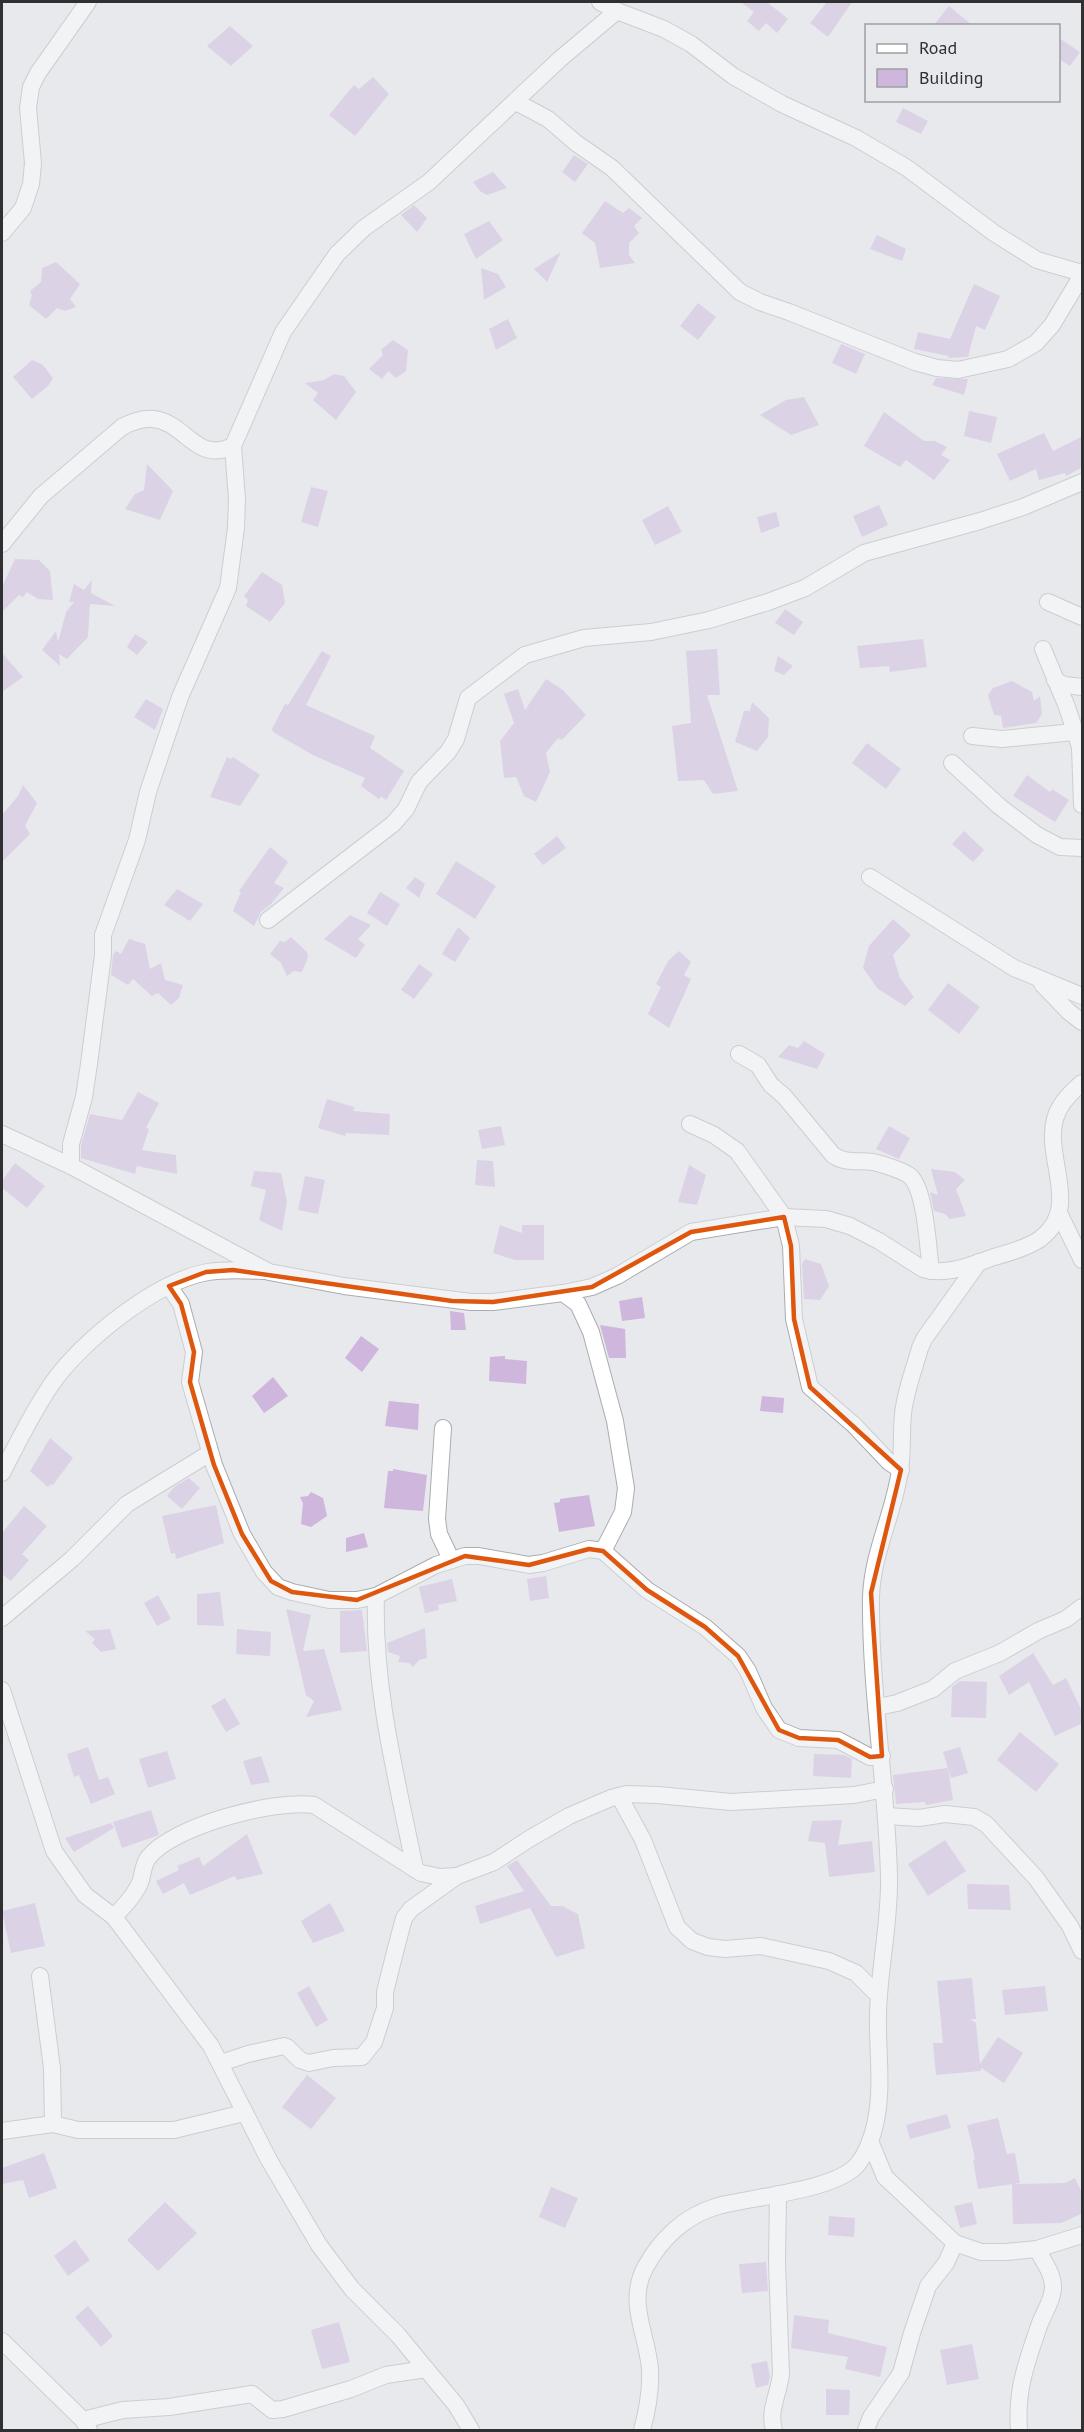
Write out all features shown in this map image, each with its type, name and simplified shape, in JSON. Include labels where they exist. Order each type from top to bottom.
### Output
[{"type":"street","points":[[2,234],[23,208],[32,184],[33,163],[28,108],[31,87],[38,73],[88,2]]},
{"type":"street","points":[[516,102],[548,119],[583,149],[612,168],[740,292],[760,302],[915,362],[937,368],[958,370],[1008,359],[1036,343],[1052,326],[1083,274],[1037,260],[994,233],[907,168],[856,138],[782,104],[733,76],[691,44],[664,29],[600,2]]},
{"type":"street","points":[[71,1166],[71,1144],[84,1097],[89,1064],[103,955],[103,935],[137,840],[148,792],[180,697],[228,588],[236,528],[237,499],[233,446],[283,332],[337,254],[364,228],[429,182],[561,59],[617,11]]},
{"type":"street","points":[[2,544],[41,496],[122,427],[136,420],[155,418],[173,427],[201,448],[212,451],[224,450],[233,446]]},
{"type":"street","points":[[268,920],[393,824],[406,809],[418,782],[448,752],[456,739],[468,699],[488,681],[525,655],[584,638],[651,632],[709,620],[782,598],[805,588],[864,553],[980,521],[1023,507],[1083,482]]},
{"type":"street","points":[[1048,602],[1083,617]]},
{"type":"street","points":[[1043,649],[1067,707],[1082,762],[1083,805]]},
{"type":"street","points":[[1055,680],[1064,685],[1083,687]]},
{"type":"street","points":[[972,736],[1002,739],[1074,732]]},
{"type":"street","points":[[952,763],[999,806],[1037,835],[1060,847],[1083,848]]},
{"type":"street","points":[[870,877],[1014,968],[1083,996]]},
{"type":"street","points":[[1037,979],[1083,1022]]},
{"type":"street","points":[[739,1054],[758,1065],[771,1085],[784,1096],[833,1155],[844,1160],[879,1164],[902,1171],[911,1178],[924,1212],[931,1271]]},
{"type":"street","points":[[2,1473],[51,1384],[82,1348],[118,1318],[169,1286],[206,1272],[233,1270],[269,1272],[344,1286],[452,1301],[493,1302],[592,1287],[617,1276],[691,1232],[784,1217],[826,1219],[850,1226],[879,1241],[915,1265],[931,1271],[953,1270],[980,1262],[1039,1240],[1050,1231],[1060,1215],[1061,1195],[1054,1142],[1054,1120],[1064,1100],[1083,1083]]},
{"type":"street","points":[[690,1124],[714,1135],[736,1151],[784,1217],[791,1246],[794,1319],[810,1388],[854,1425],[888,1462],[901,1470]]},
{"type":"street","points":[[2,1134],[71,1166],[269,1272]]},
{"type":"street","points":[[1060,1215],[1083,1260]]},
{"type":"street","points":[[642,2430],[650,2387],[650,2368],[637,2313],[636,2296],[638,2282],[657,2249],[682,2223],[714,2207],[778,2194],[846,2174],[855,2167],[870,2141],[876,2121],[880,2093],[879,1991],[889,1890],[887,1816],[871,1633],[872,1593],[876,1560],[901,1470],[903,1413],[920,1348],[924,1339],[980,1262]]},
{"type":"street","points":[[169,1286],[181,1304],[194,1352],[190,1382],[210,1453],[242,1533],[271,1581],[278,1587],[329,1600],[357,1600],[376,1596],[418,1573],[451,1559],[479,1556],[529,1565],[589,1549],[603,1551],[662,1601],[705,1628],[738,1656],[748,1671],[764,1708],[779,1730],[799,1738],[838,1740],[870,1757],[882,1756]]},
{"type":"street","points":[[563,1293],[578,1304],[591,1332],[615,1422],[626,1488],[623,1512],[603,1551]]},
{"type":"street","points":[[443,1428],[437,1519],[439,1534],[451,1559]]},
{"type":"street","points":[[2,1618],[72,1559],[127,1504],[210,1453]]},
{"type":"street","points":[[376,1596],[375,1628],[387,1730],[415,1869]]},
{"type":"street","points":[[878,1707],[897,1703],[933,1689],[955,1671],[1000,1653],[1038,1630],[1066,1619],[1083,1607]]},
{"type":"street","points":[[2,1690],[54,1851],[85,1895],[114,1917],[198,2027],[221,2063],[269,2160],[319,2245],[352,2289],[398,2335],[456,2405],[471,2430]]},
{"type":"street","points":[[221,2063],[284,2046],[300,2060],[309,2063],[333,2058],[362,2057],[374,2042],[385,2007],[385,1992],[404,1918],[411,1909],[457,1876],[494,1862],[528,1839],[569,1816],[619,1796],[658,1795],[731,1802],[854,1795],[885,1789]]},
{"type":"street","points":[[619,1796],[643,1840],[677,1927],[692,1941],[708,1947],[725,1949],[761,1946],[829,1961],[856,1973],[875,1992],[879,1991]]},
{"type":"street","points":[[114,1917],[138,1886],[145,1864],[151,1855],[171,1840],[201,1825],[242,1812],[293,1803],[314,1805],[415,1869],[440,1877],[457,1876]]},
{"type":"street","points":[[887,1816],[919,1818],[945,1814],[974,1817],[986,1824],[1036,1878],[1070,1926],[1083,1951]]},
{"type":"street","points":[[40,1976],[52,2068],[53,2124]]},
{"type":"street","points":[[2,2131],[53,2124],[78,2130],[174,2130],[244,2113]]},
{"type":"street","points":[[870,2141],[885,2177],[955,2243],[981,2252],[1037,2249],[1083,2235]]},
{"type":"street","points":[[774,2430],[771,2414],[780,2388],[781,2374],[777,2262],[778,2194]]},
{"type":"street","points":[[866,2430],[878,2406],[901,2373],[928,2286],[946,2263],[955,2243]]},
{"type":"street","points":[[1019,2430],[1017,2406],[1020,2383],[1053,2293],[1051,2275],[1037,2249]]},
{"type":"street","points":[[2,2341],[86,2425],[123,2410],[168,2407],[252,2394],[272,2410],[283,2409],[351,2389],[386,2375],[426,2369]]},
{"type":"highlighted area","points":[[784,1217],[791,1246],[794,1319],[810,1387],[901,1470],[871,1593],[882,1756],[870,1757],[838,1740],[799,1738],[779,1730],[738,1656],[705,1627],[647,1590],[603,1551],[589,1549],[529,1565],[465,1556],[357,1600],[292,1592],[271,1581],[242,1534],[214,1465],[190,1382],[194,1352],[181,1304],[169,1286],[206,1272],[233,1270],[452,1301],[493,1302],[592,1287],[691,1232]]},
{"type":"building","points":[[741,2],[767,2],[788,19],[777,33],[766,23],[759,31],[747,21],[754,12]]},
{"type":"building","points":[[827,2],[852,2],[828,37],[810,23]]},
{"type":"building","points":[[949,6],[971,24],[935,24]]},
{"type":"building","points":[[230,26],[253,46],[231,66],[207,46]]},
{"type":"building","points":[[1060,39],[1080,52],[1070,66],[1060,60]]},
{"type":"building","points":[[373,77],[389,94],[355,136],[329,115],[354,85],[359,89]]},
{"type":"building","points":[[903,108],[928,121],[921,134],[896,122]]},
{"type":"building","points":[[574,155],[588,164],[575,182],[562,172]]},
{"type":"building","points":[[493,172],[507,188],[487,195],[480,191],[473,182]]},
{"type":"building","points":[[605,201],[623,213],[629,208],[642,218],[634,226],[639,233],[629,243],[629,255],[635,263],[600,268],[595,243],[582,233]]},
{"type":"building","points":[[414,205],[427,218],[417,232],[401,215]]},
{"type":"building","points":[[489,221],[503,240],[476,259],[464,234]]},
{"type":"building","points":[[877,235],[906,249],[902,261],[870,249]]},
{"type":"building","points":[[561,252],[547,282],[534,269]]},
{"type":"building","points":[[56,262],[80,284],[70,299],[76,307],[65,311],[57,308],[46,319],[29,305],[32,295],[30,291],[41,282],[42,268]]},
{"type":"building","points":[[481,268],[498,274],[506,287],[484,300]]},
{"type":"building","points":[[974,284],[1000,296],[985,330],[976,326],[968,357],[947,358],[949,356],[914,349],[918,332],[950,339]]},
{"type":"building","points":[[698,303],[716,317],[698,340],[680,326]]},
{"type":"building","points":[[508,319],[517,338],[496,350],[489,329]]},
{"type":"building","points":[[393,340],[408,350],[406,371],[396,378],[388,371],[382,379],[369,369],[383,355],[381,350]]},
{"type":"building","points":[[841,344],[865,354],[856,374],[832,363]]},
{"type":"building","points":[[32,360],[42,364],[53,378],[49,385],[32,399],[13,377]]},
{"type":"building","points":[[334,374],[344,376],[356,392],[336,420],[313,400],[318,393],[305,383],[324,380]]},
{"type":"building","points":[[936,378],[968,379],[964,395],[932,385]]},
{"type":"building","points":[[804,397],[819,425],[791,435],[760,415],[786,400]]},
{"type":"building","points":[[969,411],[997,417],[991,443],[964,436]]},
{"type":"building","points":[[884,412],[924,441],[935,441],[947,447],[941,455],[950,460],[934,480],[906,460],[900,467],[864,446]]},
{"type":"building","points":[[1044,433],[1053,451],[1083,436],[1083,467],[1066,476],[1065,473],[1039,480],[1036,469],[1010,481],[997,454]]},
{"type":"building","points":[[147,464],[173,491],[160,520],[125,509],[135,494],[144,490]]},
{"type":"building","points":[[311,487],[328,491],[318,527],[301,522]]},
{"type":"building","points":[[879,505],[888,525],[862,537],[853,516]]},
{"type":"building","points":[[668,506],[682,532],[655,545],[642,520]]},
{"type":"building","points":[[776,512],[780,526],[761,533],[757,517]]},
{"type":"building","points":[[15,559],[39,560],[50,571],[53,600],[38,599],[27,592],[23,597],[19,595],[2,612],[2,587]]},
{"type":"building","points":[[262,572],[282,585],[285,603],[270,622],[246,606],[248,600],[244,596]]},
{"type":"building","points":[[92,580],[91,593],[115,606],[90,604],[88,637],[67,659],[59,654],[60,666],[42,650],[56,631],[58,642],[66,612],[74,602],[69,602],[74,584],[84,590]]},
{"type":"building","points":[[785,609],[803,622],[794,635],[775,623]]},
{"type":"building","points":[[135,634],[148,642],[137,655],[127,647]]},
{"type":"building","points":[[923,639],[927,667],[890,672],[889,666],[860,668],[857,646]]},
{"type":"building","points":[[717,649],[720,695],[707,695],[738,791],[713,794],[704,780],[678,781],[672,726],[691,723],[686,651]]},
{"type":"building","points":[[322,651],[331,656],[306,705],[375,736],[370,748],[404,771],[386,800],[381,796],[379,799],[361,786],[365,778],[313,755],[273,732],[272,729],[285,704],[288,705]]},
{"type":"building","points":[[2,653],[23,677],[2,692]]},
{"type":"building","points":[[778,656],[793,666],[784,675],[774,671]]},
{"type":"building","points":[[546,679],[563,690],[586,715],[562,740],[558,738],[546,753],[550,772],[536,802],[524,796],[516,777],[504,778],[500,741],[514,723],[504,694],[518,689],[525,710]]},
{"type":"building","points":[[1012,681],[1032,692],[1034,701],[1040,696],[1042,714],[1036,723],[1003,728],[1001,716],[994,715],[988,695],[993,688]]},
{"type":"building","points":[[146,699],[163,709],[155,730],[134,717]]},
{"type":"building","points":[[752,702],[769,718],[768,737],[757,751],[735,742],[744,711],[750,711]]},
{"type":"building","points":[[867,743],[901,769],[886,789],[852,763]]},
{"type":"building","points":[[227,757],[231,759],[233,757],[260,775],[240,806],[210,797]]},
{"type":"building","points":[[1027,775],[1050,792],[1052,789],[1069,800],[1055,822],[1013,796]]},
{"type":"building","points":[[23,785],[37,803],[25,826],[30,834],[2,862],[2,815],[18,796]]},
{"type":"building","points":[[964,831],[984,850],[973,862],[952,844]]},
{"type":"building","points":[[557,836],[566,848],[543,865],[534,854]]},
{"type":"building","points":[[270,847],[288,862],[274,883],[284,888],[261,912],[254,926],[233,911],[241,892],[239,891]]},
{"type":"building","points":[[456,861],[496,886],[475,919],[436,894]]},
{"type":"building","points":[[415,877],[425,884],[419,898],[406,888]]},
{"type":"building","points":[[177,889],[203,904],[190,921],[164,905]]},
{"type":"building","points":[[380,892],[400,904],[387,926],[367,913]]},
{"type":"building","points":[[350,915],[371,925],[358,939],[365,945],[356,958],[324,939]]},
{"type":"building","points":[[893,919],[911,935],[893,955],[900,978],[914,997],[905,1006],[878,989],[863,968],[869,946]]},
{"type":"building","points":[[458,927],[470,938],[455,962],[442,954]]},
{"type":"building","points":[[291,937],[307,952],[308,957],[302,972],[294,971],[287,976],[281,963],[270,954],[280,941],[285,942]]},
{"type":"building","points":[[129,939],[145,944],[150,969],[161,963],[165,980],[183,985],[179,998],[171,1005],[158,993],[152,996],[133,979],[128,985],[111,975],[113,955],[116,951],[121,954]]},
{"type":"building","points":[[679,951],[691,962],[684,975],[691,979],[669,1028],[648,1014],[661,987],[656,984],[668,961]]},
{"type":"building","points":[[419,964],[433,974],[414,999],[401,990]]},
{"type":"building","points":[[948,983],[980,1007],[959,1034],[928,1010]]},
{"type":"building","points":[[804,1041],[825,1054],[817,1069],[778,1057],[789,1045],[798,1048]]},
{"type":"building","points":[[138,1092],[159,1103],[146,1128],[149,1129],[142,1150],[176,1155],[177,1174],[137,1166],[135,1174],[81,1158],[81,1145],[90,1114],[122,1120]]},
{"type":"building","points":[[327,1099],[354,1107],[353,1111],[390,1114],[389,1135],[346,1133],[345,1136],[318,1128]]},
{"type":"building","points":[[501,1126],[505,1145],[482,1149],[478,1130]]},
{"type":"building","points":[[889,1126],[910,1138],[899,1159],[876,1149]]},
{"type":"building","points":[[477,1160],[493,1161],[495,1187],[475,1185]]},
{"type":"building","points":[[15,1163],[45,1186],[27,1208],[2,1188],[2,1181]]},
{"type":"building","points":[[689,1165],[706,1175],[697,1205],[678,1202]]},
{"type":"building","points":[[931,1169],[955,1172],[965,1180],[956,1189],[966,1216],[950,1219],[945,1214],[934,1211],[930,1192],[938,1195]]},
{"type":"building","points":[[254,1171],[281,1173],[287,1201],[282,1231],[259,1220],[266,1190],[251,1186]]},
{"type":"building","points":[[305,1176],[325,1180],[318,1214],[298,1210]]},
{"type":"building","points":[[500,1225],[522,1233],[522,1225],[544,1225],[544,1260],[515,1260],[493,1253]]},
{"type":"building","points":[[805,1259],[821,1264],[829,1286],[820,1300],[804,1299],[802,1264]]},
{"type":"building","points":[[642,1297],[645,1318],[622,1321],[619,1301]]},
{"type":"building","points":[[450,1311],[464,1313],[466,1330],[451,1330]]},
{"type":"building","points":[[600,1325],[625,1329],[626,1358],[609,1358]]},
{"type":"building","points":[[361,1336],[379,1349],[362,1372],[345,1358]]},
{"type":"building","points":[[505,1356],[505,1359],[527,1361],[526,1384],[489,1381],[490,1357]]},
{"type":"building","points":[[273,1377],[288,1396],[264,1413],[252,1396]]},
{"type":"building","points":[[762,1396],[784,1398],[783,1413],[760,1411]]},
{"type":"building","points":[[389,1401],[419,1404],[418,1430],[385,1426]]},
{"type":"building","points":[[50,1438],[73,1458],[53,1485],[48,1487],[30,1471]]},
{"type":"building","points":[[393,1469],[427,1475],[423,1511],[384,1508],[388,1471],[393,1471]]},
{"type":"building","points":[[189,1478],[200,1488],[182,1509],[167,1496],[174,1487]]},
{"type":"building","points":[[311,1492],[323,1498],[327,1516],[311,1527],[301,1524],[303,1503],[300,1497],[308,1496]]},
{"type":"building","points":[[589,1495],[595,1526],[559,1532],[554,1503],[560,1502],[560,1499]]},
{"type":"building","points":[[216,1505],[224,1543],[176,1559],[175,1553],[171,1554],[162,1516]]},
{"type":"building","points":[[24,1506],[47,1526],[22,1554],[29,1560],[11,1581],[2,1574],[2,1533]]},
{"type":"building","points":[[364,1533],[368,1547],[346,1552],[346,1538]]},
{"type":"building","points":[[546,1576],[549,1598],[530,1601],[527,1579]]},
{"type":"building","points":[[452,1579],[457,1601],[438,1605],[439,1610],[425,1613],[419,1587]]},
{"type":"building","points":[[220,1592],[224,1626],[197,1625],[197,1594]]},
{"type":"building","points":[[158,1595],[171,1619],[157,1626],[144,1603]]},
{"type":"building","points":[[286,1609],[311,1615],[303,1651],[324,1649],[342,1710],[306,1717],[314,1701],[306,1695]]},
{"type":"building","points":[[362,1610],[367,1651],[340,1653],[340,1611]]},
{"type":"building","points":[[425,1628],[427,1658],[419,1660],[413,1667],[409,1663],[398,1662],[400,1656],[388,1652],[387,1643]]},
{"type":"building","points":[[110,1629],[116,1649],[101,1652],[92,1643],[95,1639],[85,1631]]},
{"type":"building","points":[[237,1629],[271,1632],[270,1656],[236,1654]]},
{"type":"building","points":[[1033,1653],[1053,1685],[1066,1678],[1083,1713],[1083,1723],[1055,1736],[1029,1682],[1009,1695],[999,1676]]},
{"type":"building","points":[[960,1681],[987,1682],[986,1718],[951,1717],[952,1687]]},
{"type":"building","points":[[225,1698],[240,1724],[226,1732],[211,1706]]},
{"type":"building","points":[[1020,1732],[1059,1764],[1036,1792],[997,1760]]},
{"type":"building","points":[[88,1747],[99,1780],[108,1777],[115,1794],[91,1804],[79,1775],[74,1777],[67,1754]]},
{"type":"building","points":[[960,1747],[968,1773],[951,1778],[943,1752]]},
{"type":"building","points":[[167,1751],[176,1779],[148,1788],[139,1759]]},
{"type":"building","points":[[814,1754],[844,1755],[852,1759],[851,1778],[813,1776]]},
{"type":"building","points":[[261,1756],[270,1782],[251,1785],[243,1761]]},
{"type":"building","points":[[948,1768],[953,1800],[926,1805],[925,1802],[896,1804],[893,1775]]},
{"type":"building","points":[[151,1810],[159,1835],[122,1848],[113,1822]]},
{"type":"building","points":[[842,1820],[838,1845],[872,1841],[875,1872],[829,1877],[825,1843],[808,1841],[812,1821]]},
{"type":"building","points":[[111,1823],[114,1828],[74,1852],[65,1838]]},
{"type":"building","points":[[247,1834],[263,1874],[237,1880],[235,1876],[190,1895],[184,1883],[163,1894],[156,1881],[179,1870],[177,1866],[199,1857],[203,1866]]},
{"type":"building","points":[[945,1840],[966,1871],[928,1896],[908,1864]]},
{"type":"building","points":[[517,1860],[551,1906],[562,1906],[578,1914],[585,1948],[556,1957],[530,1908],[480,1924],[475,1906],[524,1891],[507,1866]]},
{"type":"building","points":[[967,1884],[1009,1885],[1011,1910],[968,1909]]},
{"type":"building","points":[[35,1903],[45,1946],[11,1953],[2,1911]]},
{"type":"building","points":[[330,1903],[345,1931],[313,1943],[301,1921]]},
{"type":"building","points":[[972,1978],[976,2019],[970,2019],[976,2023],[980,2064],[998,2037],[1023,2053],[1004,2083],[981,2068],[981,2071],[936,2075],[933,2043],[943,2043],[937,1981]]},
{"type":"building","points":[[309,1986],[328,2020],[316,2027],[297,1993]]},
{"type":"building","points":[[1045,1986],[1048,2011],[1005,2015],[1002,1990]]},
{"type":"building","points":[[307,2075],[336,2098],[311,2129],[282,2107]]},
{"type":"building","points":[[947,2114],[951,2128],[910,2139],[906,2125]]},
{"type":"building","points":[[998,2118],[1007,2154],[1015,2153],[1020,2183],[978,2189],[973,2160],[975,2159],[967,2125]]},
{"type":"building","points":[[44,2153],[57,2188],[29,2198],[23,2180],[2,2184],[2,2168]]},
{"type":"building","points":[[1075,2178],[1083,2195],[1083,2213],[1061,2223],[1013,2224],[1012,2184],[1065,2183]]},
{"type":"building","points":[[551,2187],[578,2198],[565,2228],[539,2217]]},
{"type":"building","points":[[165,2202],[197,2233],[158,2271],[127,2240]]},
{"type":"building","points":[[972,2202],[977,2224],[960,2228],[954,2206]]},
{"type":"building","points":[[829,2216],[855,2218],[854,2237],[828,2235]]},
{"type":"building","points":[[75,2240],[90,2260],[68,2276],[54,2256]]},
{"type":"building","points":[[766,2262],[768,2291],[742,2293],[739,2264]]},
{"type":"building","points":[[88,2306],[113,2336],[101,2347],[75,2317]]},
{"type":"building","points":[[794,2315],[829,2320],[828,2333],[887,2347],[880,2377],[845,2369],[848,2357],[791,2348]]},
{"type":"building","points":[[339,2322],[350,2362],[322,2369],[311,2330]]},
{"type":"building","points":[[972,2344],[979,2379],[947,2385],[940,2350]]},
{"type":"building","points":[[767,2361],[770,2377],[768,2385],[756,2388],[751,2364]]},
{"type":"building","points":[[826,2389],[850,2390],[849,2415],[826,2415]]}]
